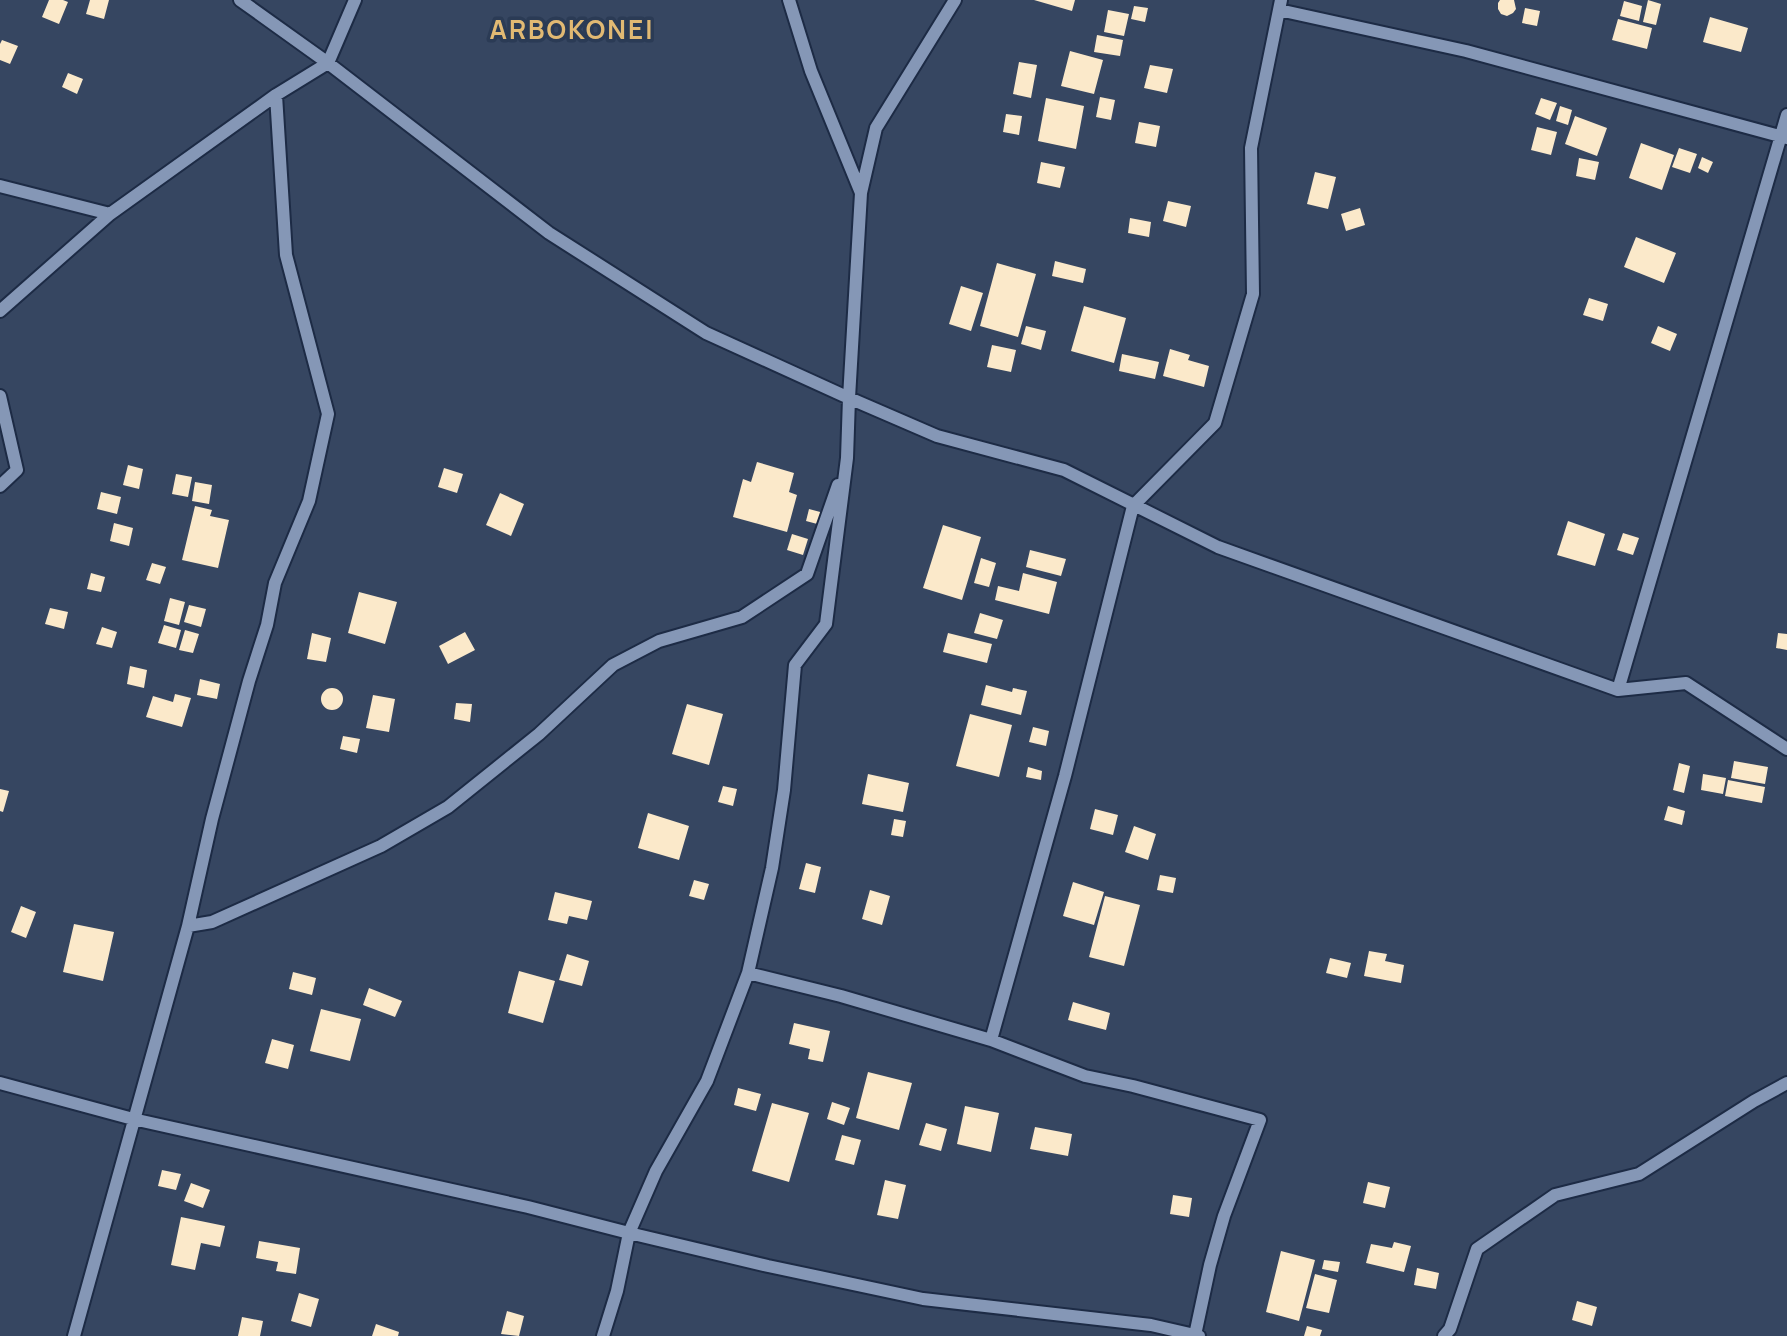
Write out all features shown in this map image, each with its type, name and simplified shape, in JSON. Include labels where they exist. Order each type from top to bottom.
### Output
[{"type":"street","points":[[240,0],[328,63],[549,233],[706,332],[937,436],[1064,471],[1218,547],[1618,690],[1686,684],[1787,749]]},
{"type":"street","points":[[0,311],[110,214],[276,95],[328,63],[355,0]]},
{"type":"street","points":[[789,0],[811,71],[861,193]]},
{"type":"street","points":[[603,1336],[617,1292],[629,1233],[656,1171],[706,1082],[748,973],[774,855],[784,790],[794,664],[826,624],[848,458],[861,193],[876,128],[955,0]]},
{"type":"street","points":[[991,1040],[1065,776],[1133,506],[1215,423],[1253,294],[1251,148],[1280,5],[1466,51],[1784,137]]},
{"type":"street","points":[[74,1336],[188,926],[212,819],[267,625],[275,583],[309,502],[328,414],[286,255],[276,95]]},
{"type":"street","points":[[1618,690],[1784,137],[1787,115]]},
{"type":"street","points":[[0,186],[110,214]]},
{"type":"street","points":[[0,396],[17,470],[0,486]]},
{"type":"street","points":[[188,926],[212,922],[381,846],[448,807],[539,734],[613,665],[659,641],[742,617],[807,574],[848,458]]},
{"type":"street","points":[[0,1083],[133,1119],[528,1207],[768,1266],[923,1299],[1151,1325],[1197,1336],[1210,1265],[1224,1216],[1259,1120],[1085,1076],[991,1040],[841,996],[748,973]]},
{"type":"street","points":[[1444,1336],[1450,1329],[1477,1249],[1555,1195],[1639,1174],[1787,1083]]},
{"type":"building","points":[[49,0],[68,2],[59,24],[42,17]]},
{"type":"building","points":[[90,0],[109,0],[104,19],[86,14]]},
{"type":"building","points":[[1034,0],[1075,0],[1072,11]]},
{"type":"building","points":[[1500,0],[1514,0],[1516,9],[1513,13],[1507,16],[1501,14],[1498,9]]},
{"type":"building","points":[[1648,0],[1661,4],[1656,25],[1643,22]]},
{"type":"building","points":[[1624,1],[1642,6],[1639,21],[1620,16]]},
{"type":"building","points":[[1134,6],[1148,8],[1145,22],[1131,19]]},
{"type":"building","points":[[1525,8],[1540,11],[1537,26],[1522,23]]},
{"type":"building","points":[[1108,10],[1129,14],[1124,36],[1104,32]]},
{"type":"building","points":[[1710,17],[1748,28],[1741,52],[1703,42]]},
{"type":"building","points":[[1618,19],[1652,28],[1647,49],[1612,40]]},
{"type":"building","points":[[1097,35],[1123,40],[1120,56],[1094,52]]},
{"type":"building","points":[[2,40],[18,46],[10,64],[0,60]]},
{"type":"building","points":[[1070,51],[1103,60],[1094,94],[1061,86]]},
{"type":"building","points":[[1019,62],[1037,65],[1031,98],[1013,94]]},
{"type":"building","points":[[1150,65],[1173,69],[1167,93],[1144,88]]},
{"type":"building","points":[[68,73],[83,79],[77,94],[62,87]]},
{"type":"building","points":[[1100,97],[1115,100],[1111,120],[1096,117]]},
{"type":"building","points":[[1046,98],[1084,106],[1076,149],[1038,141]]},
{"type":"building","points":[[1541,98],[1557,103],[1550,120],[1535,114]]},
{"type":"building","points":[[1560,106],[1572,110],[1568,125],[1556,121]]},
{"type":"building","points":[[1006,114],[1022,116],[1019,135],[1003,132]]},
{"type":"building","points":[[1575,116],[1607,128],[1597,156],[1565,144]]},
{"type":"building","points":[[1139,122],[1160,126],[1156,147],[1135,143]]},
{"type":"building","points":[[1537,127],[1557,132],[1551,155],[1531,150]]},
{"type":"building","points":[[1641,143],[1674,155],[1662,190],[1629,178]]},
{"type":"building","points":[[1679,148],[1697,154],[1690,173],[1672,167]]},
{"type":"building","points":[[1702,157],[1713,162],[1708,173],[1698,168]]},
{"type":"building","points":[[1579,158],[1599,162],[1595,180],[1576,176]]},
{"type":"building","points":[[1041,162],[1065,167],[1060,188],[1037,183]]},
{"type":"building","points":[[1315,172],[1336,177],[1328,209],[1307,204]]},
{"type":"building","points":[[1168,201],[1191,206],[1186,227],[1163,221]]},
{"type":"building","points":[[1360,208],[1365,225],[1346,231],[1341,214]]},
{"type":"building","points":[[1130,218],[1151,222],[1149,237],[1128,233]]},
{"type":"building","points":[[1636,237],[1676,253],[1664,283],[1624,267]]},
{"type":"building","points":[[1055,261],[1086,269],[1083,283],[1052,276]]},
{"type":"building","points":[[997,263],[1036,274],[1018,337],[980,326]]},
{"type":"building","points":[[961,286],[983,293],[971,331],[949,324]]},
{"type":"building","points":[[1589,298],[1608,304],[1603,321],[1583,315]]},
{"type":"building","points":[[1084,306],[1126,318],[1114,363],[1071,351]]},
{"type":"building","points":[[1026,326],[1046,331],[1041,350],[1021,344]]},
{"type":"building","points":[[1658,326],[1677,334],[1670,351],[1651,343]]},
{"type":"building","points":[[992,345],[1016,350],[1011,372],[987,367]]},
{"type":"building","points":[[1170,349],[1190,355],[1188,360],[1209,366],[1204,387],[1163,376]]},
{"type":"building","points":[[1122,354],[1159,362],[1155,379],[1119,371]]},
{"type":"building","points":[[757,462],[794,473],[789,492],[797,495],[787,532],[733,517],[743,479],[751,482]]},
{"type":"building","points":[[128,465],[143,469],[139,489],[123,485]]},
{"type":"building","points":[[444,468],[463,474],[457,493],[438,487]]},
{"type":"building","points":[[176,474],[192,477],[188,497],[172,494]]},
{"type":"building","points":[[195,482],[212,485],[209,504],[192,501]]},
{"type":"building","points":[[101,492],[121,497],[117,514],[97,509]]},
{"type":"building","points":[[500,493],[524,504],[511,536],[486,525]]},
{"type":"building","points":[[195,506],[212,510],[210,516],[229,520],[218,568],[182,560]]},
{"type":"building","points":[[809,509],[824,513],[821,525],[806,521]]},
{"type":"building","points":[[1568,521],[1605,534],[1595,566],[1557,555]]},
{"type":"building","points":[[114,523],[133,528],[129,546],[110,541]]},
{"type":"building","points":[[943,525],[981,537],[962,600],[923,588]]},
{"type":"building","points":[[1623,533],[1639,538],[1633,555],[1617,550]]},
{"type":"building","points":[[792,534],[808,539],[803,555],[787,550]]},
{"type":"building","points":[[1030,550],[1066,559],[1061,576],[1026,567]]},
{"type":"building","points":[[981,558],[996,563],[989,587],[974,583]]},
{"type":"building","points":[[152,563],[166,567],[160,584],[146,580]]},
{"type":"building","points":[[91,573],[105,577],[101,592],[87,589]]},
{"type":"building","points":[[1023,573],[1057,582],[1049,614],[995,600],[998,586],[1019,591]]},
{"type":"building","points":[[359,592],[397,602],[385,644],[348,633]]},
{"type":"building","points":[[170,598],[185,602],[179,625],[164,621]]},
{"type":"building","points":[[189,605],[206,609],[201,627],[184,622]]},
{"type":"building","points":[[50,608],[68,612],[64,629],[45,624]]},
{"type":"building","points":[[980,613],[1003,620],[997,639],[974,633]]},
{"type":"building","points":[[164,625],[181,630],[176,648],[158,643]]},
{"type":"building","points":[[102,627],[117,632],[112,648],[96,644]]},
{"type":"building","points":[[185,630],[199,634],[193,653],[179,650]]},
{"type":"building","points":[[465,632],[475,650],[448,664],[439,646]]},
{"type":"building","points":[[312,633],[331,638],[326,662],[307,659]]},
{"type":"building","points":[[948,633],[992,644],[987,663],[943,652]]},
{"type":"building","points":[[1778,633],[1787,634],[1787,650],[1776,648]]},
{"type":"building","points":[[130,666],[147,670],[144,688],[127,684]]},
{"type":"building","points":[[200,679],[220,684],[217,699],[197,695]]},
{"type":"building","points":[[986,685],[1012,692],[1013,688],[1027,691],[1021,715],[981,705]]},
{"type":"building","points":[[332,688],[340,691],[343,699],[340,707],[332,710],[324,707],[321,699],[324,691]]},
{"type":"building","points":[[175,694],[191,698],[182,727],[146,717],[153,696],[173,702]]},
{"type":"building","points":[[373,695],[395,699],[389,732],[366,728]]},
{"type":"building","points":[[456,703],[472,704],[470,722],[454,719]]},
{"type":"building","points":[[687,704],[723,714],[709,765],[672,754]]},
{"type":"building","points":[[970,714],[1012,725],[999,777],[956,766]]},
{"type":"building","points":[[1033,727],[1049,731],[1046,746],[1029,742]]},
{"type":"building","points":[[343,736],[360,739],[357,753],[340,749]]},
{"type":"building","points":[[1734,761],[1768,767],[1765,784],[1731,778]]},
{"type":"building","points":[[1679,763],[1690,766],[1684,793],[1673,790]]},
{"type":"building","points":[[1028,767],[1042,771],[1041,780],[1026,777]]},
{"type":"building","points":[[868,774],[909,783],[903,812],[862,804]]},
{"type":"building","points":[[1703,774],[1726,778],[1723,794],[1701,790]]},
{"type":"building","points":[[1728,780],[1765,787],[1762,803],[1725,796]]},
{"type":"building","points":[[723,786],[737,789],[733,806],[718,802]]},
{"type":"building","points":[[0,789],[9,791],[3,812],[0,811]]},
{"type":"building","points":[[1668,806],[1685,811],[1682,825],[1664,820]]},
{"type":"building","points":[[1095,809],[1118,815],[1113,835],[1090,829]]},
{"type":"building","points":[[648,813],[689,826],[679,860],[638,848]]},
{"type":"building","points":[[894,819],[906,821],[903,837],[891,835]]},
{"type":"building","points":[[1134,826],[1156,834],[1148,860],[1125,852]]},
{"type":"building","points":[[806,863],[821,867],[815,893],[799,889]]},
{"type":"building","points":[[1160,875],[1176,878],[1173,893],[1157,890]]},
{"type":"building","points":[[694,880],[709,884],[704,900],[689,896]]},
{"type":"building","points":[[1073,882],[1104,892],[1094,925],[1063,916]]},
{"type":"building","points":[[870,890],[890,896],[882,925],[862,919]]},
{"type":"building","points":[[555,892],[592,901],[587,920],[569,916],[567,924],[548,920]]},
{"type":"building","points":[[1105,896],[1140,905],[1124,966],[1089,957]]},
{"type":"building","points":[[21,906],[36,912],[26,938],[11,932]]},
{"type":"building","points":[[74,924],[114,932],[103,981],[63,972]]},
{"type":"building","points":[[1369,951],[1387,954],[1385,961],[1404,965],[1401,983],[1364,976]]},
{"type":"building","points":[[567,954],[589,961],[582,986],[559,980]]},
{"type":"building","points":[[1330,958],[1351,963],[1347,978],[1326,973]]},
{"type":"building","points":[[519,971],[555,981],[543,1023],[508,1013]]},
{"type":"building","points":[[293,972],[316,978],[312,995],[289,989]]},
{"type":"building","points":[[369,988],[402,1001],[395,1017],[363,1005]]},
{"type":"building","points":[[1073,1002],[1110,1013],[1106,1030],[1068,1020]]},
{"type":"building","points":[[321,1009],[361,1019],[350,1061],[310,1051]]},
{"type":"building","points":[[794,1023],[830,1031],[823,1062],[808,1059],[810,1049],[789,1044]]},
{"type":"building","points":[[272,1039],[294,1045],[288,1069],[265,1063]]},
{"type":"building","points":[[868,1072],[912,1083],[899,1130],[856,1118]]},
{"type":"building","points":[[738,1088],[761,1094],[756,1111],[734,1105]]},
{"type":"building","points":[[832,1102],[850,1108],[844,1125],[827,1119]]},
{"type":"building","points":[[772,1103],[809,1113],[789,1182],[752,1171]]},
{"type":"building","points":[[965,1106],[999,1113],[991,1152],[957,1144]]},
{"type":"building","points":[[926,1123],[947,1129],[941,1151],[919,1145]]},
{"type":"building","points":[[1035,1127],[1072,1134],[1068,1156],[1030,1149]]},
{"type":"building","points":[[842,1135],[861,1140],[854,1165],[835,1160]]},
{"type":"building","points":[[162,1170],[181,1174],[176,1190],[158,1186]]},
{"type":"building","points":[[885,1180],[906,1185],[898,1219],[877,1215]]},
{"type":"building","points":[[1368,1182],[1390,1187],[1385,1208],[1363,1203]]},
{"type":"building","points":[[191,1183],[210,1190],[203,1208],[184,1201]]},
{"type":"building","points":[[1173,1195],[1192,1198],[1189,1217],[1170,1214]]},
{"type":"building","points":[[181,1217],[225,1226],[220,1247],[201,1243],[195,1270],[171,1265]]},
{"type":"building","points":[[259,1241],[300,1248],[296,1274],[276,1271],[278,1262],[256,1258]]},
{"type":"building","points":[[1394,1242],[1411,1246],[1404,1272],[1366,1263],[1371,1244],[1392,1248]]},
{"type":"building","points":[[1281,1251],[1315,1260],[1299,1321],[1266,1312]]},
{"type":"building","points":[[1324,1260],[1340,1262],[1338,1272],[1322,1269]]},
{"type":"building","points":[[1417,1268],[1439,1273],[1436,1289],[1414,1285]]},
{"type":"building","points":[[1315,1274],[1337,1280],[1329,1313],[1306,1308]]},
{"type":"building","points":[[299,1293],[319,1299],[311,1327],[291,1321]]},
{"type":"building","points":[[1577,1301],[1597,1307],[1592,1326],[1572,1320]]},
{"type":"building","points":[[507,1311],[524,1316],[519,1336],[501,1334]]},
{"type":"building","points":[[242,1317],[263,1321],[260,1336],[238,1336]]},
{"type":"building","points":[[376,1324],[399,1332],[398,1336],[372,1336]]},
{"type":"building","points":[[1307,1326],[1322,1330],[1320,1336],[1304,1336]]},
{"type":"district","name":"ARBOKONEI","points":[[572,30]]}]
